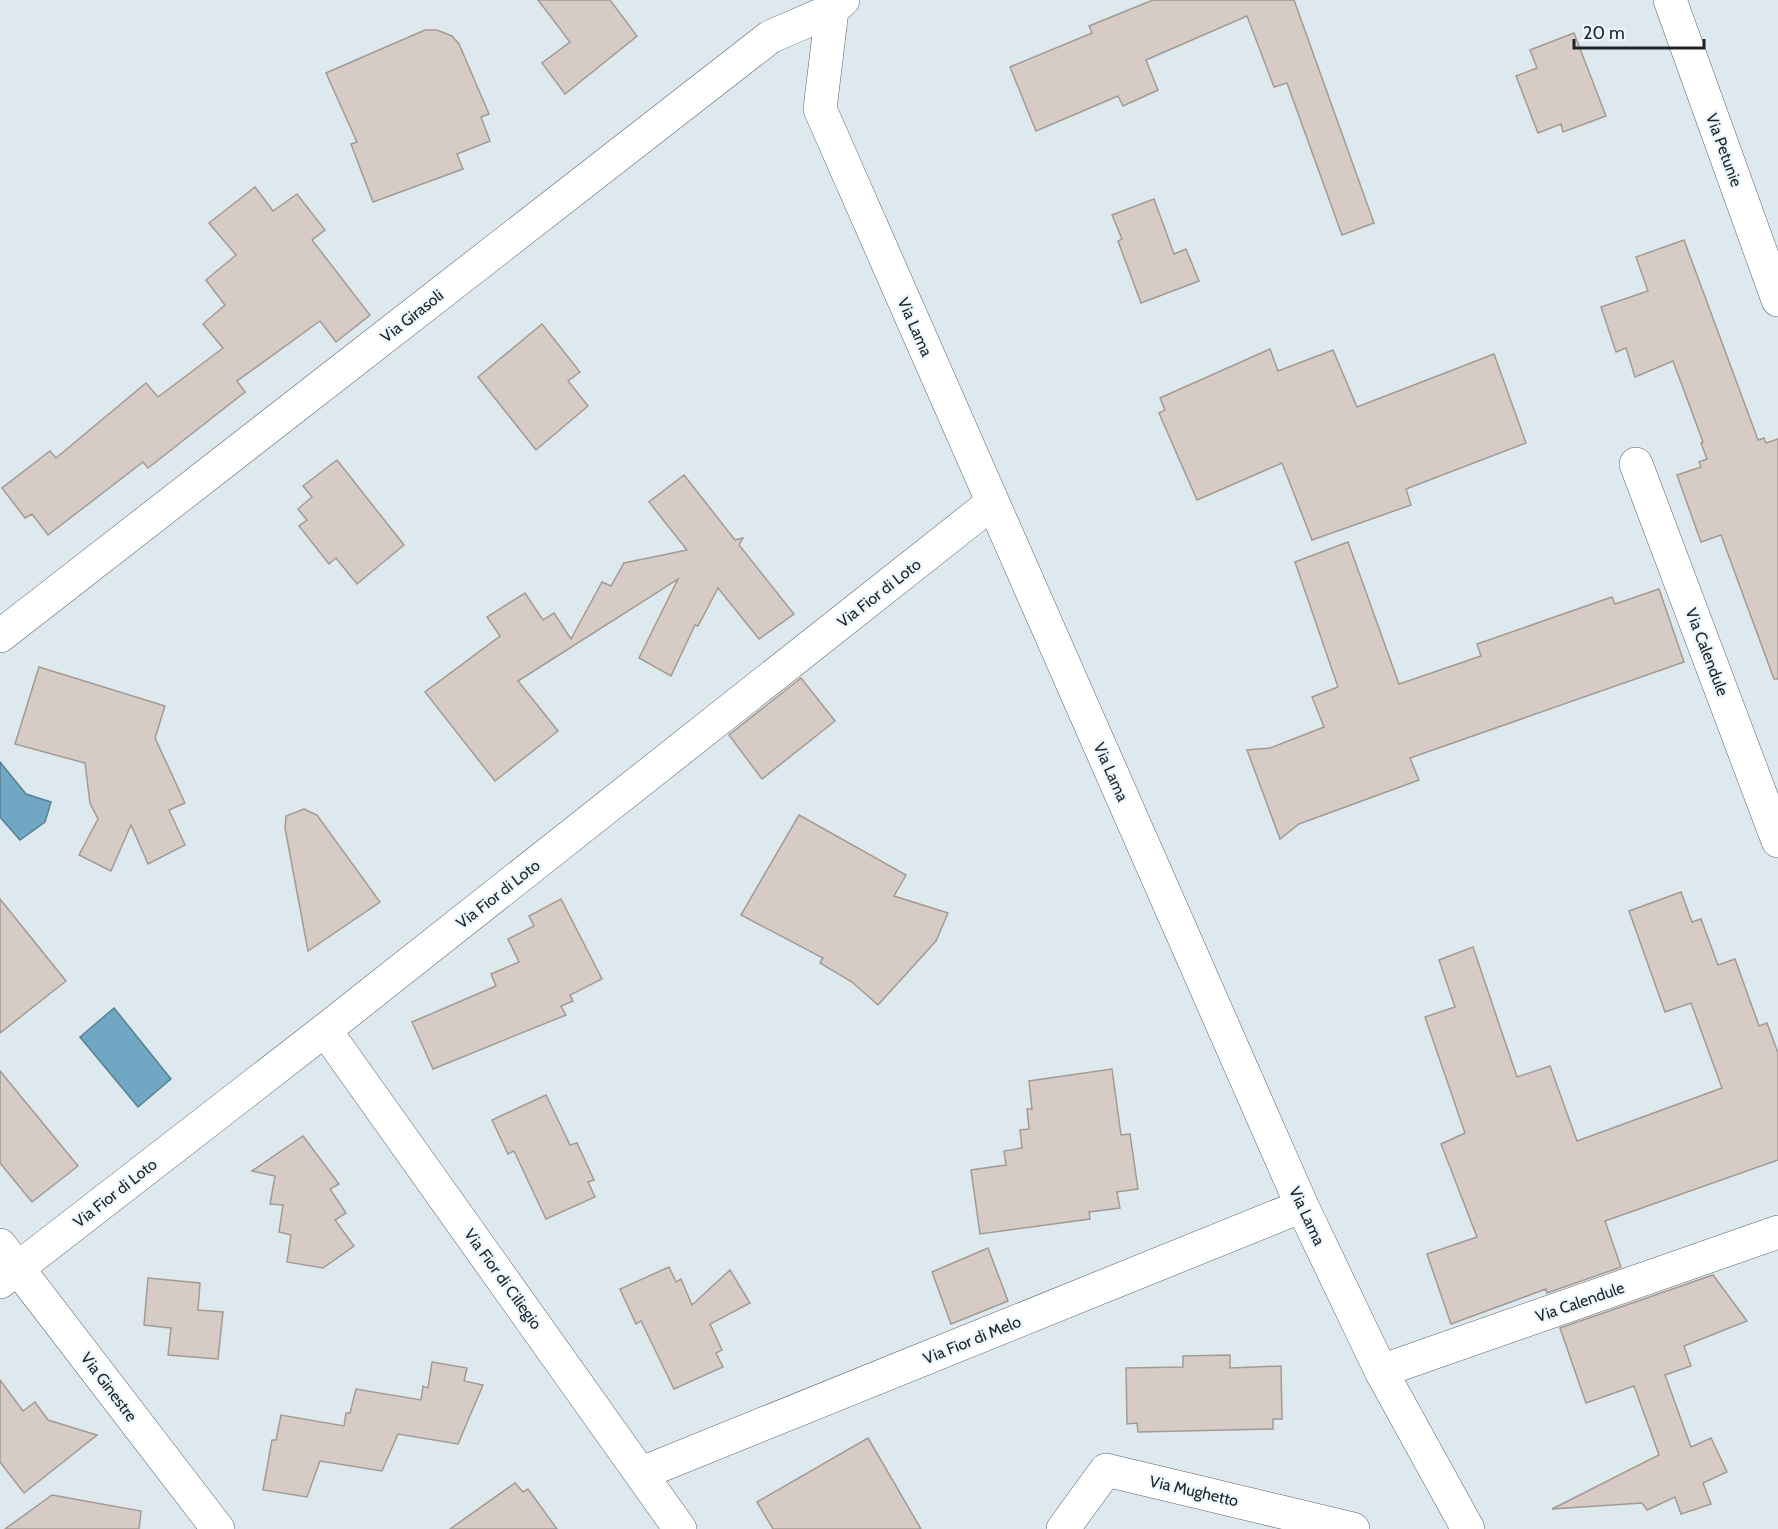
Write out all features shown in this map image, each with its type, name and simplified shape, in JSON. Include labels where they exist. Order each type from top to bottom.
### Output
[{"type":"street","name":"Via Petunie","points":[[1670,0],[1778,300]]},
{"type":"street","name":"Via Lama","points":[[837,5],[820,109],[1302,1206],[1381,1371],[1468,1529]]},
{"type":"street","name":"Via Girasoli","points":[[0,636],[770,37],[837,5]]},
{"type":"street","name":"Via Calendule","points":[[1636,464],[1778,841]]},
{"type":"street","name":"Via Fior di Loto","points":[[6,1265],[326,1030],[992,502]]},
{"type":"street","name":"Via Fior di Ciliegio","points":[[326,1030],[680,1529]]},
{"type":"street","name":"Via Fior di Melo","points":[[642,1473],[1302,1206]]},
{"type":"street","name":"Via Calendule","points":[[1381,1371],[1778,1232]]},
{"type":"street","name":"Via Ginestre","points":[[6,1265],[218,1529]]},
{"type":"street","name":"Via Mughetto","points":[[1063,1529],[1106,1470],[1353,1529]]},
{"type":"water","points":[[0,762],[26,794],[51,802],[45,822],[20,840],[0,817]]},
{"type":"water","points":[[114,1008],[171,1079],[138,1107],[80,1037]]},
{"type":"building","points":[[538,0],[610,0],[637,36],[565,94],[542,63],[570,42]]},
{"type":"building","points":[[1153,0],[1294,0],[1374,223],[1342,235],[1287,83],[1274,87],[1247,16],[1146,60],[1158,90],[1123,106],[1118,96],[1036,131],[1010,67],[1092,33],[1089,26]]},
{"type":"building","points":[[425,30],[437,30],[452,36],[459,44],[489,114],[481,117],[490,141],[457,154],[463,169],[373,202],[351,144],[357,142],[326,73]]},
{"type":"building","points":[[1574,33],[1606,116],[1563,132],[1561,124],[1538,133],[1516,76],[1537,68],[1530,50]]},
{"type":"building","points":[[255,187],[273,211],[297,194],[325,230],[312,240],[370,315],[336,342],[320,321],[237,381],[245,392],[148,468],[143,462],[48,535],[32,514],[25,518],[2,488],[50,451],[56,458],[146,383],[158,397],[223,348],[203,324],[225,305],[206,280],[236,255],[209,223]]},
{"type":"building","points":[[1154,199],[1174,254],[1186,249],[1199,281],[1141,303],[1118,241],[1122,239],[1112,215]]},
{"type":"building","points":[[1684,240],[1758,440],[1764,438],[1766,443],[1778,439],[1778,679],[1774,679],[1721,535],[1701,542],[1677,475],[1701,467],[1699,462],[1707,459],[1673,361],[1635,377],[1626,348],[1616,352],[1601,307],[1648,291],[1636,257]]},
{"type":"building","points":[[542,324],[580,372],[568,381],[588,406],[536,450],[478,377]]},
{"type":"building","points":[[1270,349],[1278,371],[1333,350],[1357,407],[1494,354],[1526,443],[1406,489],[1411,505],[1312,540],[1282,463],[1197,500],[1159,413],[1165,410],[1160,398]]},
{"type":"building","points":[[337,460],[404,545],[357,584],[336,558],[329,564],[299,526],[307,520],[298,509],[312,497],[303,486]]},
{"type":"building","points":[[684,475],[735,540],[743,538],[739,545],[794,614],[759,639],[718,588],[698,626],[695,625],[671,676],[639,658],[678,579],[518,681],[558,731],[495,781],[425,692],[500,636],[487,617],[525,593],[543,620],[554,613],[571,639],[602,582],[611,586],[624,563],[687,550],[649,502]]},
{"type":"building","points":[[1348,542],[1399,684],[1481,656],[1477,644],[1612,597],[1615,604],[1659,589],[1684,662],[1410,758],[1419,780],[1299,824],[1280,839],[1247,750],[1270,748],[1324,727],[1312,697],[1338,687],[1295,562]]},
{"type":"building","points":[[39,667],[165,706],[155,738],[185,803],[169,810],[185,845],[148,864],[131,825],[111,871],[79,855],[98,819],[90,803],[85,763],[15,744]]},
{"type":"building","points":[[801,678],[835,721],[762,779],[729,735]]},
{"type":"building","points":[[304,809],[317,815],[380,902],[308,951],[285,828],[286,816]]},
{"type":"building","points":[[799,815],[906,875],[894,896],[948,913],[936,941],[878,1005],[852,982],[820,963],[823,958],[741,915]]},
{"type":"building","points":[[1681,892],[1692,922],[1701,919],[1718,965],[1735,959],[1759,1026],[1767,1023],[1778,1053],[1778,1160],[1605,1221],[1621,1267],[1547,1293],[1546,1289],[1451,1324],[1427,1254],[1477,1237],[1441,1144],[1465,1133],[1425,1017],[1455,1007],[1439,960],[1473,947],[1517,1077],[1550,1066],[1577,1141],[1722,1088],[1691,1003],[1665,1012],[1629,911]]},
{"type":"building","points":[[0,899],[66,981],[0,1033]]},
{"type":"building","points":[[561,899],[602,979],[570,995],[573,1001],[561,1006],[566,1015],[433,1069],[412,1022],[496,986],[491,974],[519,962],[508,939],[534,926],[529,916]]},
{"type":"building","points":[[1112,1069],[1121,1135],[1130,1134],[1138,1189],[1117,1192],[1120,1208],[1089,1212],[1090,1219],[980,1234],[971,1170],[1006,1165],[1004,1151],[1022,1148],[1020,1130],[1029,1129],[1027,1109],[1032,1109],[1029,1081]]},
{"type":"building","points":[[0,1071],[78,1166],[32,1202],[0,1163]]},
{"type":"building","points":[[546,1095],[570,1145],[577,1143],[594,1180],[588,1182],[595,1197],[546,1219],[514,1151],[508,1154],[492,1120]]},
{"type":"building","points":[[303,1136],[339,1184],[330,1189],[346,1213],[335,1220],[354,1246],[323,1268],[287,1262],[291,1235],[279,1232],[283,1205],[270,1204],[275,1176],[252,1171]]},
{"type":"building","points":[[988,1248],[1008,1301],[951,1324],[932,1272]]},
{"type":"building","points":[[669,1267],[676,1282],[681,1279],[692,1305],[730,1270],[750,1303],[710,1324],[722,1350],[716,1353],[723,1367],[674,1389],[641,1321],[636,1324],[620,1289]]},
{"type":"building","points":[[1713,1275],[1747,1321],[1684,1346],[1691,1366],[1665,1375],[1691,1447],[1711,1438],[1727,1472],[1703,1483],[1711,1504],[1681,1514],[1675,1497],[1647,1510],[1642,1503],[1552,1509],[1659,1455],[1634,1386],[1586,1403],[1560,1328]]},
{"type":"building","points":[[148,1278],[200,1283],[198,1310],[223,1312],[218,1359],[168,1355],[171,1328],[144,1325]]},
{"type":"building","points":[[1230,1355],[1230,1368],[1281,1366],[1282,1419],[1273,1419],[1273,1429],[1138,1432],[1137,1423],[1127,1424],[1126,1368],[1183,1367],[1183,1356]]},
{"type":"building","points":[[432,1362],[467,1368],[464,1381],[483,1385],[458,1444],[398,1434],[382,1471],[320,1461],[307,1497],[263,1490],[272,1440],[276,1440],[281,1415],[344,1426],[346,1413],[350,1413],[356,1389],[421,1400],[423,1386],[428,1388]]},
{"type":"building","points":[[0,1380],[23,1411],[35,1402],[48,1420],[97,1435],[24,1493],[0,1462]]},
{"type":"building","points":[[868,1438],[921,1529],[773,1529],[757,1502]]},
{"type":"building","points":[[515,1483],[523,1492],[528,1489],[557,1529],[450,1529]]},
{"type":"building","points":[[52,1495],[141,1511],[139,1529],[5,1529]]}]
